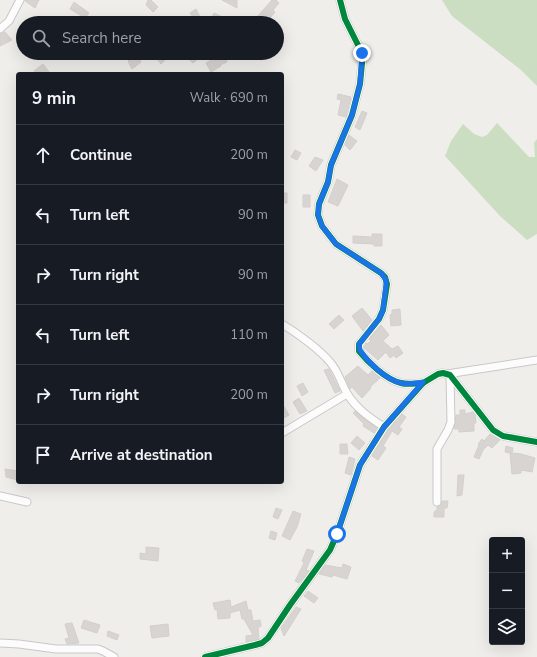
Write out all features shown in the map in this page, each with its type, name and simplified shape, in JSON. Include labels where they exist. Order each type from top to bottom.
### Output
[{"type":"street","points":[[0,29],[9,21],[20,0]]},
{"type":"street","points":[[340,0],[345,19],[362,53],[360,84],[352,115],[331,165],[328,182],[319,204],[318,215],[322,226],[336,244],[381,273],[386,280],[382,314],[359,344],[360,350],[385,376],[394,381],[401,383],[423,382]]},
{"type":"street","points":[[284,325],[296,332],[330,362],[347,394],[361,411],[384,427]]},
{"type":"street","points":[[205,657],[262,643],[268,638],[330,550],[337,534],[360,465],[384,427],[423,382],[438,374],[448,374],[537,360]]},
{"type":"street","points":[[448,374],[493,430],[502,436],[537,442]]},
{"type":"street","points":[[437,502],[437,449],[451,422],[448,374]]},
{"type":"street","points":[[284,432],[347,394]]},
{"type":"street","points":[[0,496],[26,502]]},
{"type":"street","points":[[0,643],[45,648],[98,649],[103,650],[114,657]]},
{"type":"green space","points":[[442,0],[537,0],[537,86],[521,70],[452,16]]},
{"type":"green space","points":[[497,123],[529,157],[535,157],[534,143],[537,139],[537,234],[527,240],[500,216],[445,156],[451,141],[463,124],[474,134],[482,137],[487,135]]},
{"type":"building","points":[[25,0],[39,0],[35,8]]},
{"type":"building","points":[[148,0],[151,0],[158,7],[153,12],[146,5]]},
{"type":"building","points":[[222,0],[237,0],[237,8]]},
{"type":"building","points":[[272,0],[276,0],[279,3],[273,10],[275,12],[272,16],[258,16]]},
{"type":"building","points":[[74,2],[89,13],[87,16],[82,16],[70,9]]},
{"type":"building","points":[[196,9],[200,16],[192,16],[190,13]]},
{"type":"building","points":[[214,13],[220,16],[212,16]]},
{"type":"building","points":[[5,32],[12,40],[0,46],[0,34]]},
{"type":"building","points":[[140,60],[141,62],[132,69],[128,61]]},
{"type":"building","points":[[158,60],[165,60],[161,64]]},
{"type":"building","points":[[190,60],[197,60],[193,63]]},
{"type":"building","points":[[212,60],[226,60],[227,62],[211,72],[206,63]]},
{"type":"building","points":[[43,64],[49,72],[35,72],[34,71]]},
{"type":"building","points":[[338,94],[351,97],[346,117],[338,115],[341,100],[337,99]]},
{"type":"building","points":[[362,111],[367,113],[360,130],[355,127]]},
{"type":"building","points":[[349,135],[357,141],[350,150],[345,145]]},
{"type":"building","points":[[295,150],[301,153],[297,160],[291,157]]},
{"type":"building","points":[[315,157],[323,160],[316,171],[309,166]]},
{"type":"building","points":[[337,179],[348,185],[338,206],[328,202]]},
{"type":"building","points":[[284,193],[287,193],[287,203],[284,203]]},
{"type":"building","points":[[303,195],[310,195],[310,207],[303,207]]},
{"type":"building","points":[[372,234],[382,234],[382,246],[353,243],[353,236],[372,237]]},
{"type":"building","points":[[362,308],[372,320],[363,331],[352,316]]},
{"type":"building","points":[[400,309],[401,325],[391,326],[390,315],[392,314],[392,310]]},
{"type":"building","points":[[339,315],[344,320],[334,329],[329,324]]},
{"type":"building","points":[[381,325],[389,335],[383,341],[392,349],[398,346],[403,353],[396,358],[394,355],[390,358],[386,352],[378,360],[364,348],[366,343],[367,344],[371,341],[369,339]]},
{"type":"building","points":[[358,366],[368,375],[372,371],[380,378],[370,387],[371,388],[362,398],[352,387],[350,389],[345,377]]},
{"type":"building","points":[[329,369],[340,391],[335,393],[324,370]]},
{"type":"building","points":[[303,383],[308,392],[302,396],[297,386]]},
{"type":"building","points":[[299,398],[307,411],[300,414],[293,402]]},
{"type":"building","points":[[284,406],[289,415],[284,418]]},
{"type":"building","points":[[460,410],[465,410],[465,414],[473,412],[475,415],[476,423],[474,423],[474,431],[459,432],[459,429],[454,429],[456,415],[460,415]]},
{"type":"building","points":[[355,411],[377,428],[374,433],[363,426],[364,424],[353,413]]},
{"type":"building","points":[[402,414],[406,417],[399,427],[402,429],[398,435],[392,431],[383,446],[386,448],[378,460],[372,456],[388,430]]},
{"type":"building","points":[[490,434],[500,440],[492,448],[488,445],[483,450],[479,459],[474,457],[479,445],[478,444],[482,439],[484,441]]},
{"type":"building","points":[[357,436],[365,443],[359,450],[351,443]]},
{"type":"building","points":[[340,444],[347,444],[348,454],[340,454]]},
{"type":"building","points":[[506,446],[513,448],[512,453],[535,458],[532,472],[521,470],[521,473],[512,474],[510,453],[505,452]]},
{"type":"building","points":[[349,457],[355,459],[351,475],[345,473]]},
{"type":"building","points":[[5,469],[16,471],[16,480],[6,477]]},
{"type":"building","points":[[458,475],[464,475],[462,495],[457,496]]},
{"type":"building","points":[[442,501],[448,501],[447,508],[444,508],[444,517],[434,517],[434,512],[437,510],[437,507],[441,505]]},
{"type":"building","points":[[276,508],[282,510],[278,519],[273,517]]},
{"type":"building","points":[[293,511],[301,514],[297,527],[290,540],[282,536]]},
{"type":"building","points":[[271,531],[277,533],[275,540],[269,538]]},
{"type":"building","points":[[146,547],[159,548],[158,561],[140,559],[140,553],[146,554]]},
{"type":"building","points":[[307,549],[314,551],[306,570],[309,571],[299,583],[295,581],[304,563],[302,561]]},
{"type":"building","points":[[343,564],[351,567],[347,579],[333,575],[332,577],[319,574],[325,565],[342,568]]},
{"type":"building","points":[[308,591],[318,598],[314,603],[304,596]]},
{"type":"building","points":[[230,600],[231,607],[246,601],[248,610],[251,610],[253,621],[260,620],[261,626],[258,628],[259,639],[246,642],[246,636],[253,635],[244,619],[242,619],[240,610],[230,613],[230,618],[218,619],[217,609],[215,610],[213,603]]},
{"type":"building","points":[[296,607],[301,609],[284,636],[281,628]]},
{"type":"building","points":[[84,620],[100,625],[97,633],[81,628]]},
{"type":"building","points":[[72,623],[79,643],[67,644],[65,639],[69,638],[65,624]]},
{"type":"building","points":[[168,624],[169,636],[152,638],[150,626]]},
{"type":"building","points":[[108,631],[119,635],[117,640],[107,636]]},
{"type":"cycle path","points":[[340,0],[345,19],[362,53],[360,84],[352,115],[331,165],[328,182],[319,204],[318,215],[322,226],[336,244],[385,277],[387,284],[383,310],[379,319],[359,344],[359,351],[372,365],[389,378],[404,384],[423,383]]},
{"type":"cycle path","points":[[205,657],[262,643],[268,638],[330,550],[337,534],[360,465],[384,427],[423,383],[438,374],[443,373],[450,375],[493,430],[503,436],[537,442]]},
{"type":"route","points":[[337,534],[363,459],[384,427],[423,382],[410,384],[394,381],[385,376],[362,354],[359,344],[382,314],[386,288],[385,276],[346,252],[336,244],[322,226],[318,215],[319,204],[328,182],[331,165],[352,115],[360,84],[362,53]]}]
